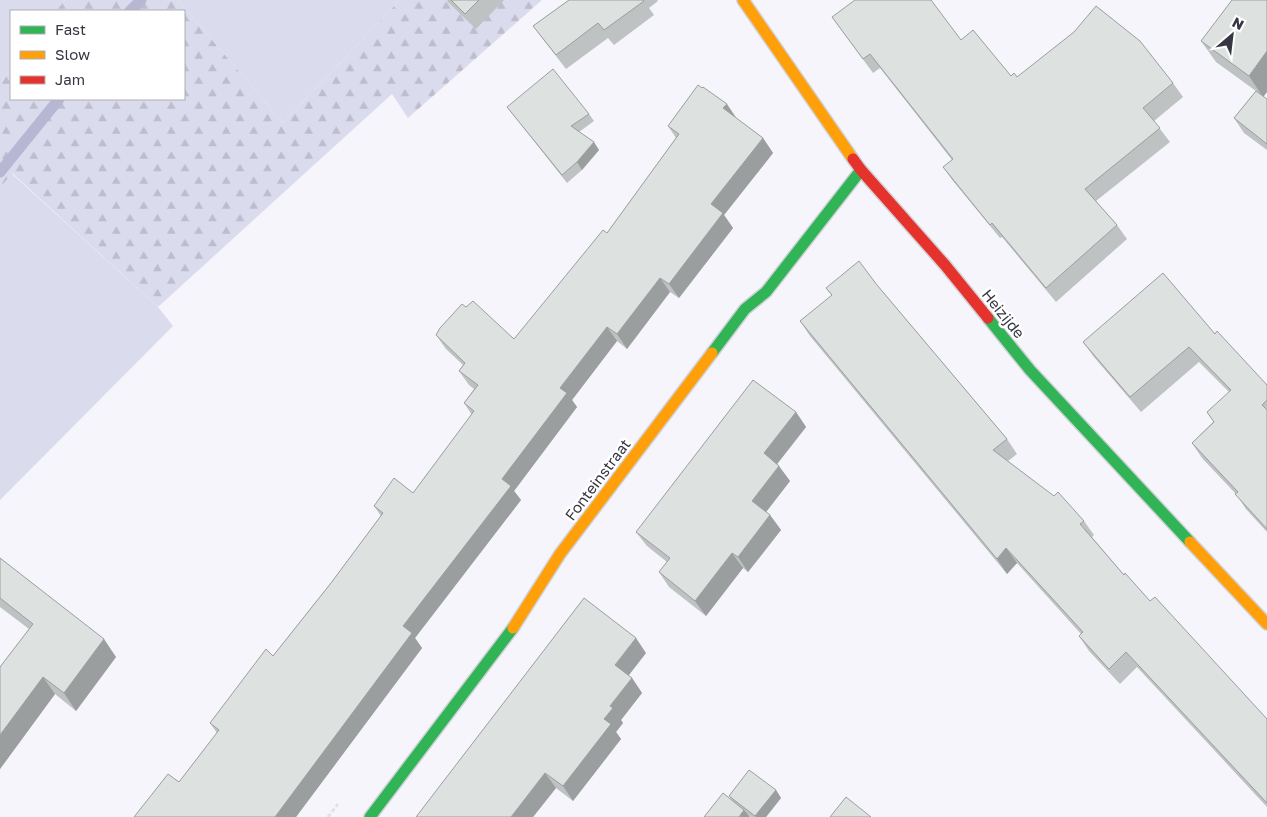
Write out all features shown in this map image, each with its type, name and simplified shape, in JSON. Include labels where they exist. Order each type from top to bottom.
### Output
[{"type":"street","name":"Heizijde","points":[[743,0],[861,170],[945,265],[1030,370],[1267,624]]},
{"type":"street","name":"Fonteinstraat","points":[[370,817],[514,627],[560,554],[745,309],[766,292],[861,170]]},
{"type":"green space","points":[[0,0],[65,0],[57,10],[10,10],[10,70],[0,83]]},
{"type":"green space","points":[[65,0],[178,0],[283,123],[397,3],[395,0],[542,0],[408,118],[392,94],[158,307],[12,173],[0,188],[0,83],[10,70],[10,100],[185,100],[185,10],[57,10]]},
{"type":"green space","points":[[178,0],[395,0],[397,3],[283,123]]},
{"type":"green space","points":[[11,173],[158,307],[173,326],[0,500],[0,188]]},
{"type":"building","points":[[451,0],[479,0],[465,14]]},
{"type":"building","points":[[569,0],[644,1],[604,30],[598,23],[556,55],[533,26]]},
{"type":"building","points":[[855,0],[931,0],[961,40],[973,30],[1011,76],[1014,73],[1017,77],[1074,32],[1096,6],[1140,41],[1173,83],[1143,108],[1160,128],[1085,189],[1117,225],[1046,288],[992,223],[990,225],[943,167],[953,159],[870,54],[863,59],[832,17]]},
{"type":"building","points":[[1232,0],[1267,0],[1267,51],[1249,76],[1201,41]]},
{"type":"building","points":[[553,69],[589,114],[571,126],[594,142],[577,162],[562,175],[507,107]]},
{"type":"building","points":[[698,85],[727,104],[723,108],[763,138],[711,204],[723,213],[669,284],[660,278],[617,334],[607,327],[560,388],[567,393],[502,479],[511,486],[403,626],[412,633],[275,817],[134,817],[168,774],[179,782],[219,730],[210,723],[266,649],[273,656],[331,583],[383,513],[374,506],[394,478],[413,493],[474,411],[464,403],[478,385],[459,371],[465,363],[436,335],[440,328],[462,304],[466,307],[473,301],[514,339],[603,230],[607,233],[679,134],[668,126]]},
{"type":"building","points":[[1256,91],[1267,99],[1267,144],[1234,118]]},
{"type":"building","points":[[859,261],[877,285],[1007,439],[993,450],[1054,496],[1058,492],[1084,521],[1080,524],[1124,575],[1125,573],[1150,601],[1155,597],[1267,719],[1267,803],[1126,652],[1109,669],[1079,636],[1083,632],[1006,548],[997,559],[800,321],[832,295],[826,288]]},
{"type":"building","points":[[1163,273],[1215,334],[1217,331],[1267,385],[1267,400],[1262,405],[1267,410],[1267,529],[1235,494],[1238,492],[1192,443],[1214,422],[1207,412],[1231,390],[1189,347],[1130,397],[1083,342]]},
{"type":"building","points":[[753,380],[796,412],[764,453],[779,466],[752,501],[770,515],[738,557],[732,553],[695,601],[659,572],[670,558],[636,532]]},
{"type":"building","points":[[0,558],[104,639],[64,693],[43,677],[0,735],[0,667],[33,624],[0,598]]},
{"type":"building","points":[[584,598],[636,638],[615,665],[632,678],[610,706],[613,708],[604,719],[611,724],[563,786],[545,773],[511,817],[416,817]]},
{"type":"building","points":[[749,770],[776,790],[755,816],[729,796]]},
{"type":"building","points":[[723,793],[744,810],[739,817],[704,817]]},
{"type":"building","points":[[846,797],[871,817],[830,817]]},
{"type":"waterway","points":[[131,10],[141,0]]},
{"type":"waterway","points":[[0,172],[58,100]]},
{"type":"traffic: fast","points":[[712,353],[745,309],[766,292],[861,170]]},
{"type":"traffic: fast","points":[[988,318],[1030,370],[1190,542]]},
{"type":"traffic: fast","points":[[370,817],[513,628]]},
{"type":"traffic: slow","points":[[743,0],[853,159]]},
{"type":"traffic: slow","points":[[513,628],[560,554],[712,353]]},
{"type":"traffic: slow","points":[[1190,542],[1267,624]]},
{"type":"traffic: jam","points":[[853,159],[945,265],[988,318]]}]
